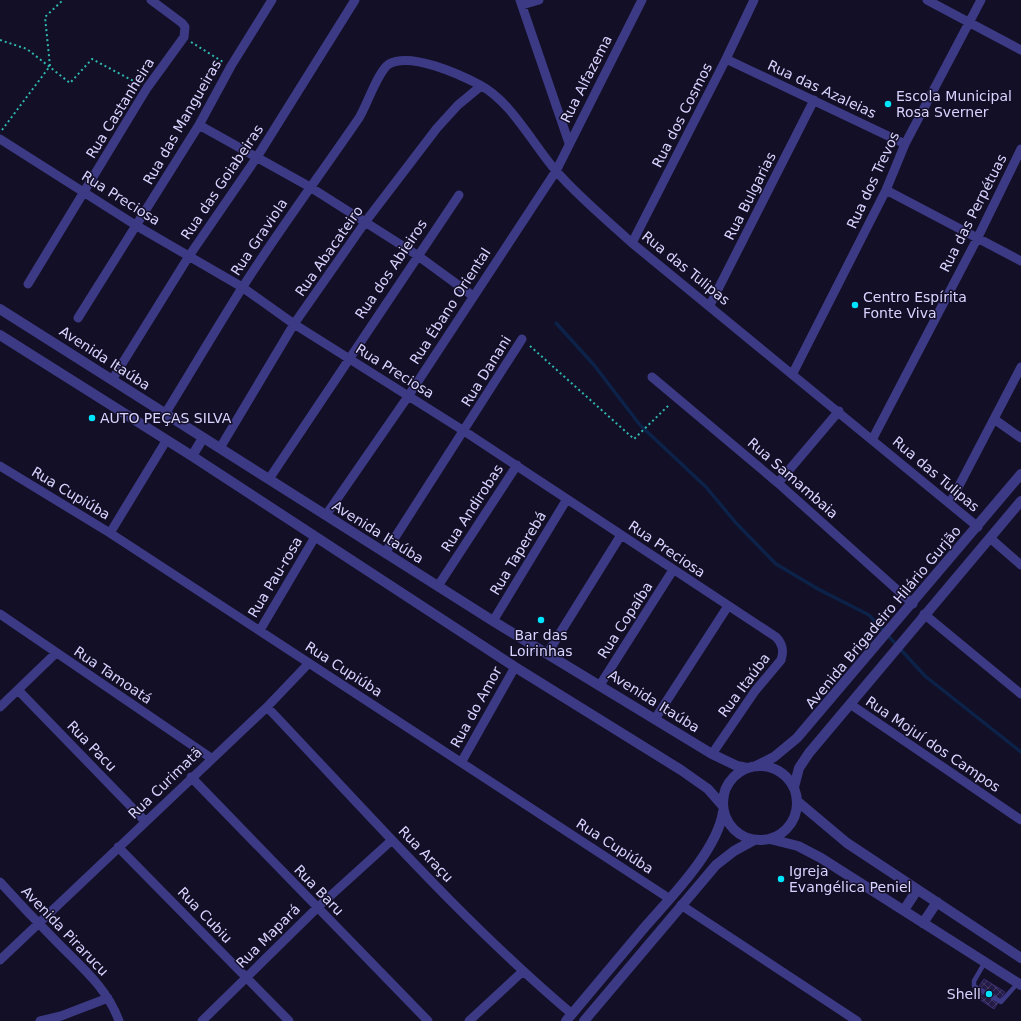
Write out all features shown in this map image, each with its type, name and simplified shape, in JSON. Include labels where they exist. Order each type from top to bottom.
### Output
[{"type":"street","points":[[151,0],[176,16],[185,27],[184,37]]},
{"type":"street","name":"Rua das Mangueiras","points":[[78,318],[199,125],[231,66],[272,0]]},
{"type":"street","name":"Rua das Goiabeiras","points":[[112,380],[189,256],[257,157],[354,0]]},
{"type":"street","points":[[539,0],[521,3],[569,143]]},
{"type":"street","name":"Rua Alfazema","points":[[556,171],[642,0]]},
{"type":"street","name":"Rua dos Cosmos","points":[[632,243],[726,59],[754,0]]},
{"type":"street","name":"Rua dos Trevos","points":[[793,373],[886,190],[905,144],[981,0]]},
{"type":"street","points":[[932,1],[969,24],[1021,50]]},
{"type":"street","name":"Rua Castanheira","points":[[28,284],[147,88],[184,37]]},
{"type":"street","name":"Rua das Azaleias","points":[[726,59],[905,144]]},
{"type":"street","name":"Rua das Tulipas","points":[[378,77],[387,65],[400,61],[407,61],[444,70],[481,86],[501,102],[556,171],[580,196],[632,243],[793,373],[978,527]]},
{"type":"street","name":"Rua Graviola","points":[[165,414],[242,287],[359,117],[372,95],[378,77]]},
{"type":"street","name":"Rua Abacateiro","points":[[220,448],[294,324],[366,221],[437,128],[458,105],[481,86]]},
{"type":"street","name":"Rua Bulgarias","points":[[710,305],[814,100]]},
{"type":"street","points":[[199,125],[310,187],[366,221],[474,296]]},
{"type":"street","name":"Rua Preciosa","points":[[0,139],[136,226],[242,287],[294,324],[516,465],[771,634]]},
{"type":"street","name":"Rua das Perpétuas","points":[[872,440],[977,239],[1021,149]]},
{"type":"street","name":"Rua Ébano Oriental","points":[[326,516],[409,396],[556,171]]},
{"type":"street","points":[[886,190],[1021,261]]},
{"type":"street","name":"Rua dos Abieiros","points":[[269,479],[348,358],[459,195]]},
{"type":"street","name":"Avenida Itaúba","points":[[0,309],[547,654],[600,684],[712,754],[728,762],[751,767]]},
{"type":"street","points":[[0,335],[192,456],[515,667],[681,770],[708,789],[723,808],[726,820],[734,830],[745,837],[754,840],[770,839],[798,846],[822,858],[1019,984]]},
{"type":"street","name":"Rua Danani","points":[[385,553],[464,432],[522,339]]},
{"type":"street","points":[[950,503],[1021,367]]},
{"type":"street","name":"Rua Samambaia","points":[[652,377],[778,482],[913,604]]},
{"type":"street","points":[[778,482],[839,411]]},
{"type":"street","points":[[994,419],[1021,438]]},
{"type":"street","points":[[192,456],[203,438]]},
{"type":"street","points":[[110,532],[166,441]]},
{"type":"street","name":"Rua Andirobas","points":[[438,586],[516,465]]},
{"type":"street","name":"Rua Cupiúba","points":[[0,466],[110,532],[309,663],[462,761],[670,899]]},
{"type":"street","name":"Avenida Brigadeiro Hilário Gurjão","points":[[751,767],[774,757],[797,738],[913,604],[1021,474]]},
{"type":"street","name":"Rua Taperebá","points":[[493,621],[567,499]]},
{"type":"street","points":[[770,839],[782,833],[790,824],[796,813],[797,801],[794,787],[799,768],[809,753],[924,614],[1021,501]]},
{"type":"street","points":[[547,654],[621,535]]},
{"type":"street","name":"Rua Pau-rosa","points":[[260,630],[315,537]]},
{"type":"street","points":[[990,538],[1021,565]]},
{"type":"street","name":"Rua Copaíba","points":[[600,684],[674,570]]},
{"type":"street","points":[[655,719],[728,606]]},
{"type":"street","name":"Rua Tamoatá","points":[[0,614],[211,758]]},
{"type":"street","points":[[924,614],[1021,694]]},
{"type":"street","name":"Rua Itaúba","points":[[712,754],[755,691],[781,660],[781,643],[771,634]]},
{"type":"street","points":[[0,707],[56,653]]},
{"type":"street","name":"Rua Curimatã","points":[[0,960],[211,758],[267,707],[309,663]]},
{"type":"street","name":"Rua do Amor","points":[[462,761],[515,667]]},
{"type":"street","name":"Rua Pacu","points":[[18,690],[145,821]]},
{"type":"street","name":"Rua Mojuí dos Campos","points":[[850,704],[1021,820]]},
{"type":"street","name":"Rua Araçu","points":[[267,707],[392,840],[569,1018]]},
{"type":"street","points":[[569,1018],[670,899],[713,841],[721,825],[724,793],[728,783],[736,774],[751,767],[765,766],[782,773],[794,787]]},
{"type":"street","name":"Rua Baru","points":[[192,777],[316,908],[428,1021]]},
{"type":"street","points":[[797,801],[847,843],[1021,958]]},
{"type":"street","name":"Rua Mapará","points":[[202,1021],[316,908],[392,840]]},
{"type":"street","points":[[584,1021],[716,865],[734,851],[754,840]]},
{"type":"street","name":"Rua Cubiu","points":[[118,847],[288,1021]]},
{"type":"street","name":"Avenida Pirarucu","points":[[0,882],[89,974],[108,998],[119,1021]]},
{"type":"street","points":[[904,910],[917,890]]},
{"type":"street","points":[[923,923],[937,902]]},
{"type":"street","points":[[681,905],[852,1020]]},
{"type":"street","points":[[469,1021],[522,972]]},
{"type":"street","points":[[40,1021],[61,1016],[108,998]]},
{"type":"lane","points":[[985,962],[974,981],[974,986],[1001,1002],[1019,984]]},
{"type":"path","points":[[0,134],[50,66],[45,16],[63,0]]},
{"type":"path","points":[[184,37],[231,66]]},
{"type":"path","points":[[0,40],[27,50],[50,66],[70,83],[92,59],[147,88]]},
{"type":"path","name":"Rua Danani","points":[[522,339],[634,440],[676,398]]},
{"type":"building","name":"Shell","points":[[984,979],[1005,992],[994,1009],[973,995]]},
{"type":"waterway","points":[[556,323],[594,365],[640,425],[706,487],[736,523],[776,564],[818,589],[869,615],[925,676],[1021,752]]},
{"type":"place","name":"Escola Municipal Rosa Sverner","points":[[888,104]]},
{"type":"place","name":"Centro Espírita Fonte Viva","points":[[855,305]]},
{"type":"place","name":"AUTO PEÇAS SILVA","points":[[92,418]]},
{"type":"place","name":"Bar das Loirinhas","points":[[541,620]]},
{"type":"place","name":"Igreja Evangélica Peniel","points":[[781,879]]},
{"type":"place","name":"Shell","points":[[989,994]]}]
